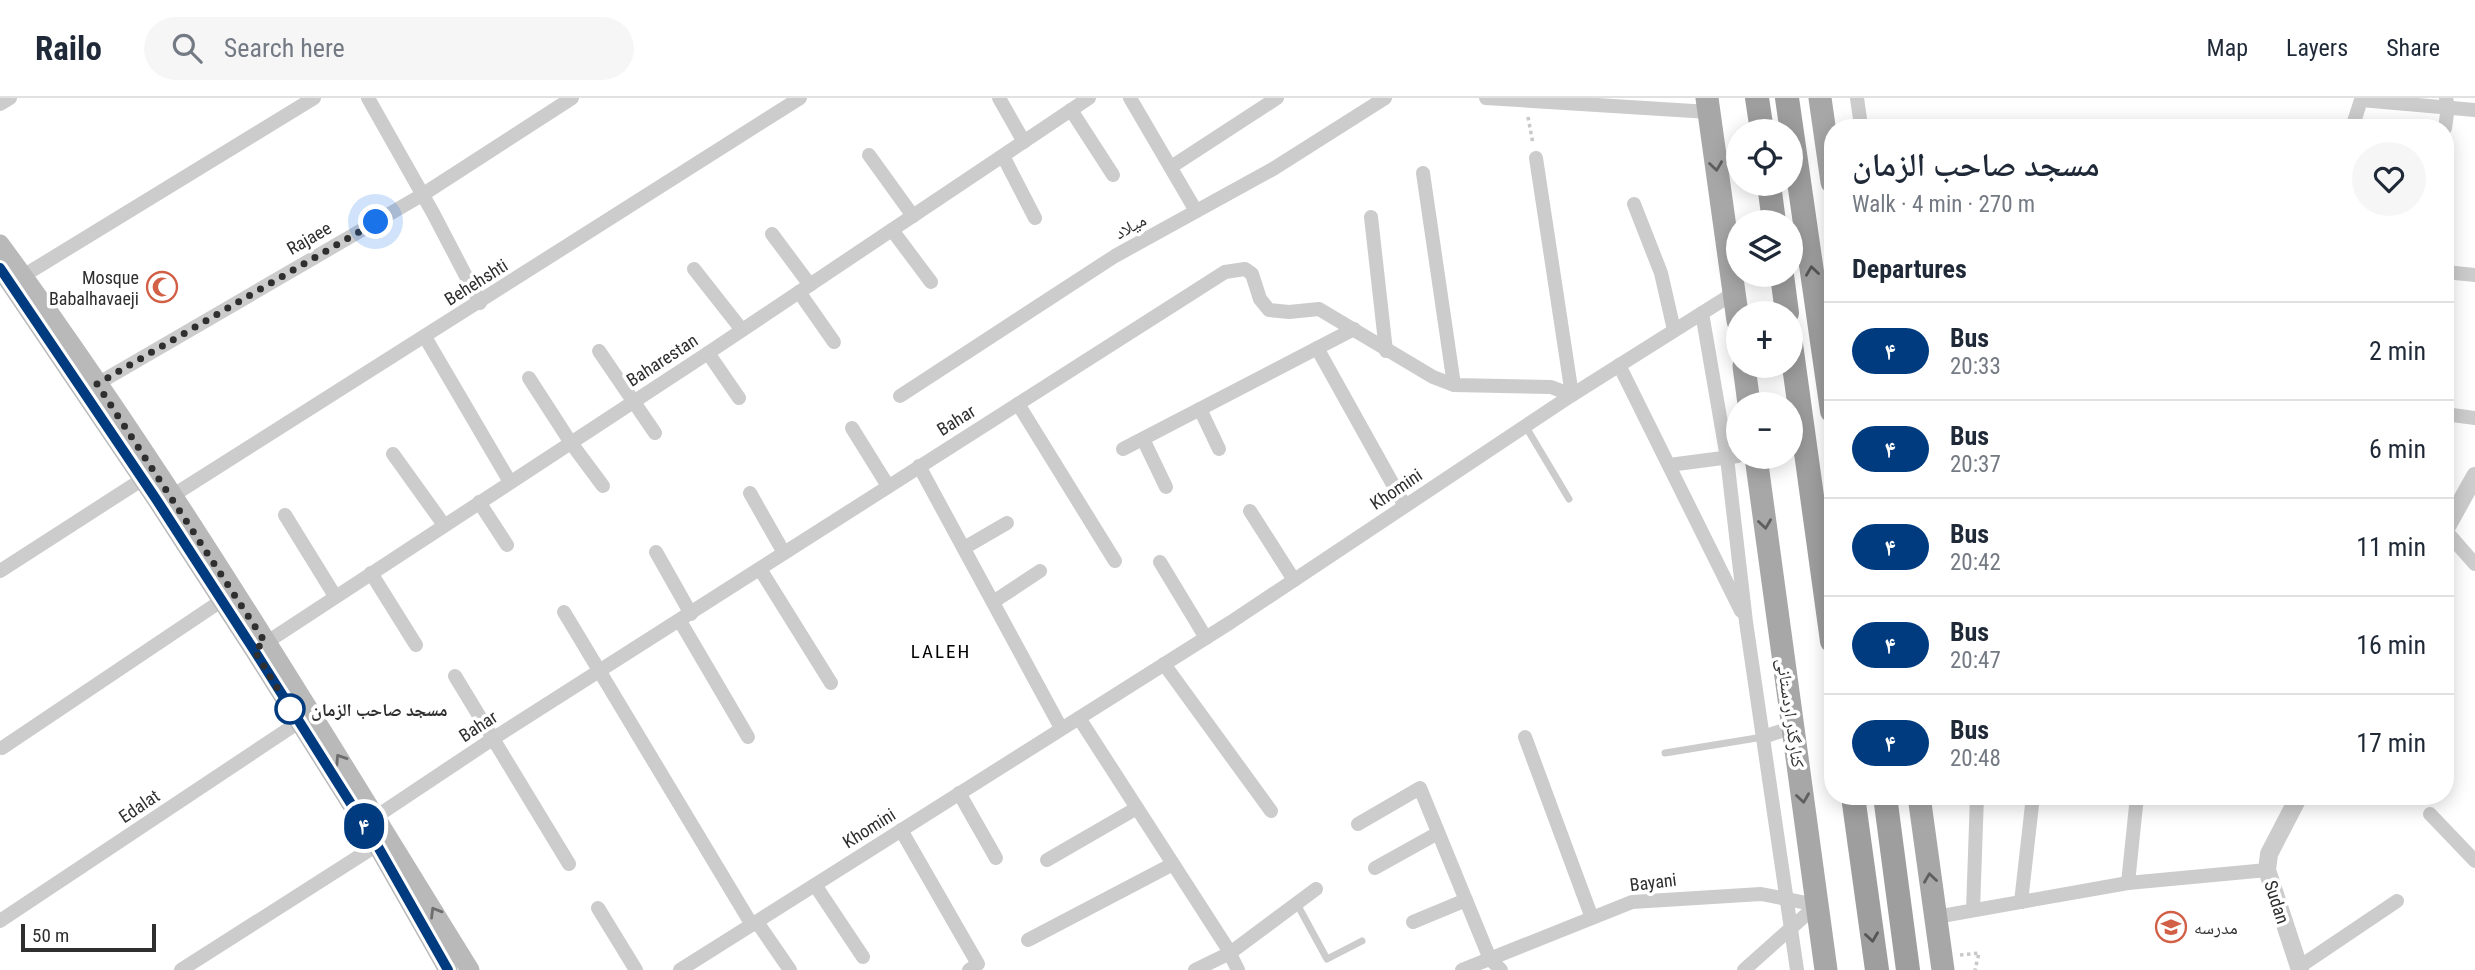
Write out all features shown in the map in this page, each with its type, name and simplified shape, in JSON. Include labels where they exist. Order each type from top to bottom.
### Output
[{"type":"highway","points":[[1757,98],[1760,119]]},
{"type":"highway","points":[[1788,98],[1824,355]]},
{"type":"highway","points":[[1796,378],[1824,583]]},
{"type":"highway","points":[[1854,805],[1877,970]]},
{"type":"highway","points":[[1886,805],[1910,970]]},
{"type":"main road","points":[[1821,98],[1825,119]]},
{"type":"main road","points":[[1708,105],[1735,301]]},
{"type":"main road","points":[[0,244],[172,496],[260,646],[299,722],[377,845],[442,968]]},
{"type":"main road","points":[[0,268],[222,601],[260,646],[377,816],[470,970]]},
{"type":"main road","name":"کنارگذر اردستانی","points":[[1758,469],[1826,970]]},
{"type":"main road","points":[[1920,805],[1943,970]]},
{"type":"street","points":[[0,104],[10,98]]},
{"type":"street","points":[[23,276],[314,98]]},
{"type":"street","points":[[368,98],[480,303]]},
{"type":"street","name":"Rajaee","points":[[97,384],[422,195],[572,98]]},
{"type":"street","name":"Behehshti","points":[[172,496],[800,98]]},
{"type":"street","points":[[999,98],[1024,142]]},
{"type":"street","name":"Baharestan","points":[[260,646],[634,402],[1089,98]]},
{"type":"street","points":[[1130,98],[1196,211]]},
{"type":"street","points":[[1171,167],[1277,98]]},
{"type":"street","name":"میلاد","points":[[900,396],[1115,256],[1273,169],[1385,98]]},
{"type":"street","points":[[1486,98],[1708,105]]},
{"type":"street","points":[[1857,98],[1860,119]]},
{"type":"street","points":[[2355,119],[2361,100],[2447,102],[2475,110]]},
{"type":"street","points":[[1071,110],[1113,175]]},
{"type":"street","points":[[869,155],[913,216]]},
{"type":"street","points":[[1003,156],[1035,218]]},
{"type":"street","points":[[1536,158],[1572,395]]},
{"type":"street","points":[[1423,173],[1454,385]]},
{"type":"street","points":[[1634,204],[1661,273],[1674,330]]},
{"type":"street","points":[[1371,217],[1386,351]]},
{"type":"street","points":[[892,230],[931,282]]},
{"type":"street","points":[[772,234],[834,342]]},
{"type":"street","points":[[694,269],[742,330]]},
{"type":"street","name":"Bahar","points":[[377,816],[494,738],[1225,272],[1245,269],[1252,274],[1260,299],[1269,310],[1289,312],[1319,309],[1386,351],[1433,377],[1454,385],[1551,387],[1572,395]]},
{"type":"street","points":[[2454,273],[2475,275]]},
{"type":"street","name":"Khomini","points":[[680,970],[702,964],[754,923],[1206,638],[1572,395],[1734,293]]},
{"type":"street","points":[[1702,313],[1726,428]]},
{"type":"street","points":[[1123,449],[1354,329]]},
{"type":"street","points":[[425,337],[510,482]]},
{"type":"street","points":[[1317,348],[1405,506]]},
{"type":"street","points":[[599,351],[654,433]]},
{"type":"street","points":[[708,353],[739,398]]},
{"type":"street","points":[[1619,365],[1746,622]]},
{"type":"street","points":[[529,378],[603,486]]},
{"type":"street","points":[[1018,404],[1115,561]]},
{"type":"street","points":[[1200,409],[1219,449]]},
{"type":"street","points":[[2454,415],[2475,418]]},
{"type":"street","points":[[852,428],[888,486]]},
{"type":"street","points":[[1143,439],[1166,487]]},
{"type":"street","points":[[393,454],[444,525]]},
{"type":"street","points":[[1669,465],[1726,458]]},
{"type":"street","points":[[919,466],[1062,728]]},
{"type":"street","points":[[1733,469],[1746,622],[1797,970]]},
{"type":"street","points":[[2454,514],[2475,476]]},
{"type":"street","points":[[0,570],[143,479]]},
{"type":"street","points":[[750,493],[784,553]]},
{"type":"street","points":[[479,502],[507,545]]},
{"type":"street","points":[[1250,511],[1294,580]]},
{"type":"street","points":[[285,515],[335,596]]},
{"type":"street","points":[[964,548],[1007,523]]},
{"type":"street","points":[[2454,540],[2475,564]]},
{"type":"street","points":[[656,552],[685,617],[748,737]]},
{"type":"street","points":[[1160,562],[1206,638]]},
{"type":"street","points":[[760,569],[831,683]]},
{"type":"street","points":[[993,602],[1040,571]]},
{"type":"street","points":[[371,573],[416,645]]},
{"type":"street","points":[[2,748],[222,601]]},
{"type":"street","points":[[564,612],[754,923],[790,970]]},
{"type":"street","points":[[1164,664],[1272,811]]},
{"type":"street","points":[[455,676],[569,864]]},
{"type":"street","points":[[1079,718],[1230,953],[1238,970]]},
{"type":"street","name":"Edalat","points":[[0,921],[299,722]]},
{"type":"street","points":[[1763,737],[1793,727]]},
{"type":"street","points":[[1525,737],[1592,918]]},
{"type":"street","points":[[1358,824],[1420,788],[1490,959],[1501,970]]},
{"type":"street","points":[[959,793],[996,858]]},
{"type":"street","points":[[1973,910],[1977,805]]},
{"type":"street","points":[[2021,902],[2032,805]]},
{"type":"street","points":[[2128,883],[2136,805]]},
{"type":"street","name":"Sudan","points":[[2294,805],[2269,854],[2267,870],[2299,968]]},
{"type":"street","points":[[1047,860],[1137,808]]},
{"type":"street","points":[[2430,814],[2475,861]]},
{"type":"street","points":[[901,830],[978,964],[969,970]]},
{"type":"street","points":[[1375,868],[1438,833]]},
{"type":"street","points":[[181,970],[377,845]]},
{"type":"street","points":[[1028,940],[1173,864]]},
{"type":"street","points":[[1936,916],[2128,883],[2267,870]]},
{"type":"street","points":[[815,885],[863,957]]},
{"type":"street","points":[[1195,970],[1230,953],[1316,889]]},
{"type":"street","name":"Bayani","points":[[1462,970],[1632,902],[1761,894],[1817,905]]},
{"type":"street","points":[[1413,922],[1466,900]]},
{"type":"street","points":[[2299,968],[2397,901]]},
{"type":"street","points":[[1744,970],[1817,905]]},
{"type":"street","points":[[598,908],[636,970]]},
{"type":"lane","points":[[1525,426],[1569,499]]},
{"type":"lane","points":[[1665,753],[1763,737]]},
{"type":"lane","points":[[1297,903],[1327,959],[1362,941]]},
{"type":"path","points":[[1525,101],[1536,158]]},
{"type":"path","points":[[1975,970],[1979,953]]},
{"type":"bus line","name":"۴","points":[[0,268],[254,650],[377,845],[448,970]]},
{"type":"place","name":"Mosque Babalhavaeji","points":[[162,287]]},
{"type":"place","name":"مسجد صاحب الزمان","points":[[290,709]]},
{"type":"place","name":"مدرسه","points":[[2171,927]]},
{"type":"district","name":"LALEH","points":[[941,651]]},
{"type":"route","points":[[290,709],[254,650],[265,642],[97,384],[376,222]]}]
